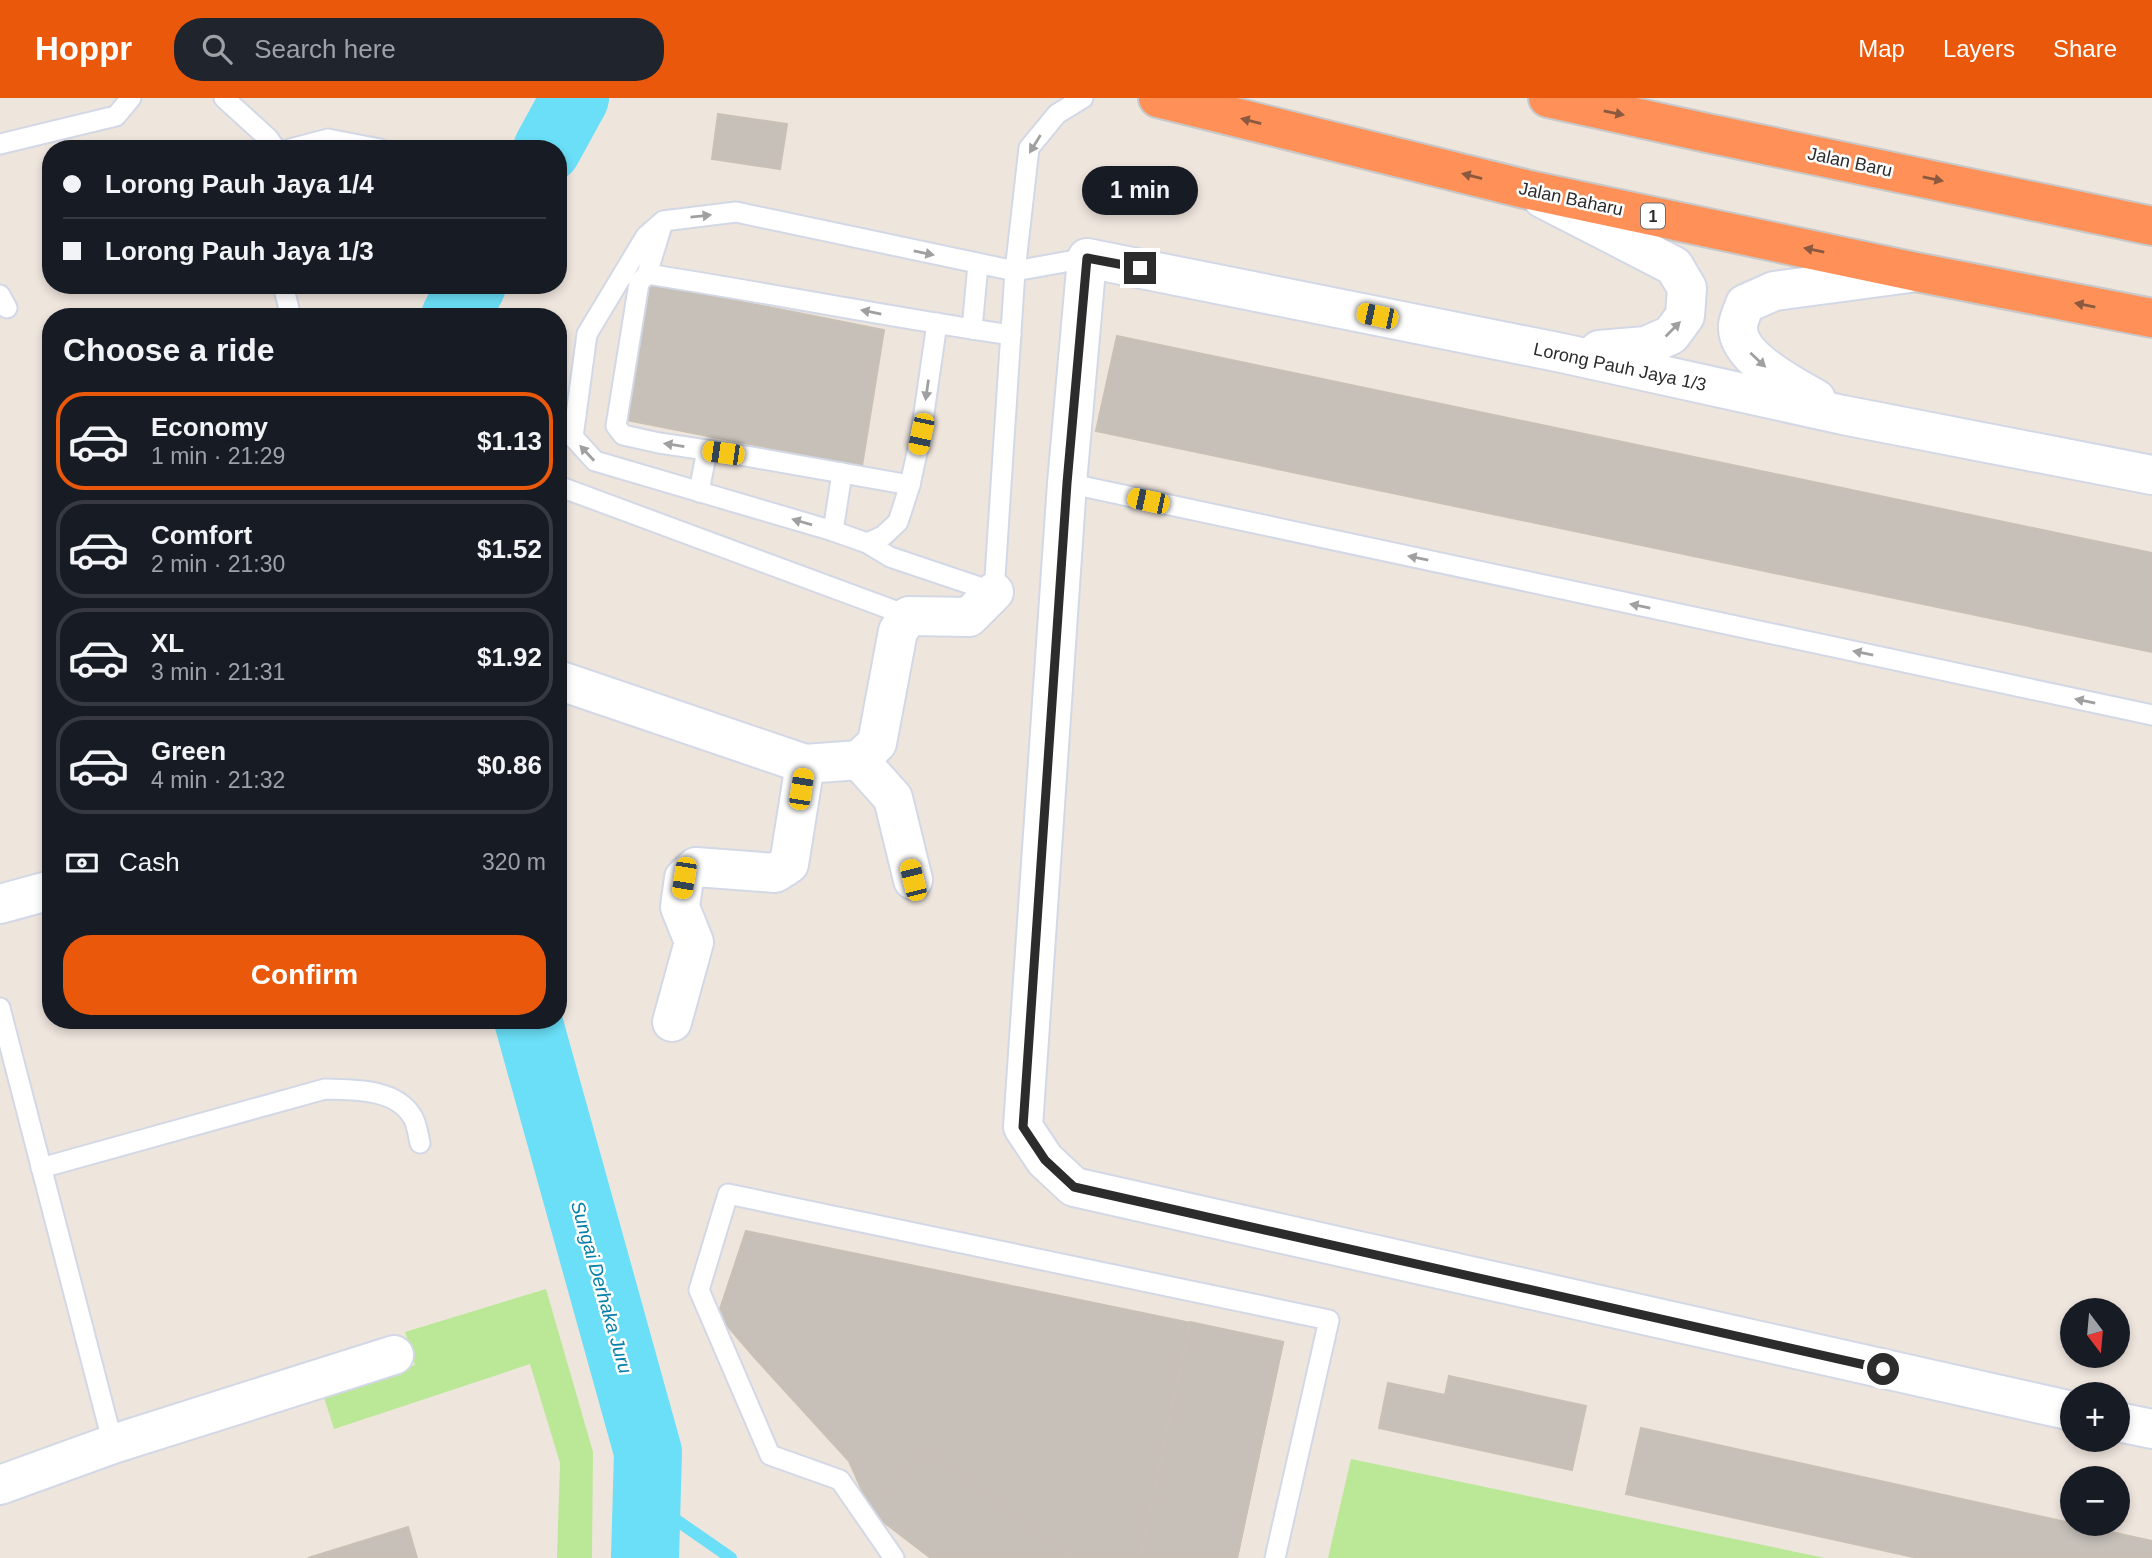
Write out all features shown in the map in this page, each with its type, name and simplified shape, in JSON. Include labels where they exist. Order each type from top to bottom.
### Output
[{"type":"highway","name":"Jalan Baharu","points":[[1158,98],[1525,189],[1916,272],[2152,318]]},
{"type":"highway","name":"Jalan Baru","points":[[1548,98],[2152,226]]},
{"type":"street","points":[[1525,189],[1674,266],[1687,288],[1685,316],[1671,335],[1646,346],[1562,354]]},
{"type":"street","points":[[1087,258],[1067,483],[1023,1127],[1045,1160],[1074,1187],[2060,1408]]},
{"type":"street","name":"Lorong Pauh Jaya 1/3","points":[[1087,258],[1562,354],[1843,415],[2152,475]]},
{"type":"street","points":[[1843,415],[1774,375],[1744,347],[1738,327],[1745,304],[1774,291],[1916,272]]},
{"type":"street","points":[[567,683],[805,764],[859,760],[877,743],[898,631],[909,616],[969,617],[994,592]]},
{"type":"street","points":[[859,760],[892,798],[913,880]]},
{"type":"street","points":[[672,1022],[694,942],[680,907],[684,878],[696,867],[775,873],[789,864],[805,764]]},
{"type":"street","points":[[0,904],[42,892]]},
{"type":"street","points":[[0,1485],[113,1444],[394,1355]]},
{"type":"street","points":[[2130,1424],[2152,1429]]},
{"type":"lane","points":[[0,144],[116,116],[131,98]]},
{"type":"lane","points":[[224,98],[269,140]]},
{"type":"lane","points":[[1083,98],[1057,114],[1029,148],[1015,271],[994,592],[890,557],[867,543],[833,531],[595,461],[573,437],[587,334],[646,236],[663,221],[736,212],[1015,271],[1087,258]]},
{"type":"lane","points":[[663,221],[647,274],[639,283],[616,426],[622,435],[910,485]]},
{"type":"lane","points":[[971,329],[978,264]]},
{"type":"lane","points":[[647,274],[1011,335]]},
{"type":"lane","points":[[867,543],[883,536],[898,523],[910,485],[921,434],[937,323]]},
{"type":"lane","points":[[699,492],[707,450]]},
{"type":"lane","points":[[833,531],[842,473]]},
{"type":"lane","points":[[1067,483],[2152,715]]},
{"type":"lane","points":[[567,489],[909,616]]},
{"type":"lane","points":[[0,1007],[113,1444]]},
{"type":"lane","points":[[41,1168],[324,1089],[358,1090],[395,1098],[413,1116],[420,1143]]},
{"type":"lane","points":[[894,1558],[840,1480],[770,1455],[699,1290],[728,1194],[1329,1320],[1275,1558]]},
{"type":"green space","points":[[546,1289],[593,1452],[592,1558],[557,1558],[560,1463],[530,1364],[334,1429],[323,1394],[415,1365],[405,1332]]},
{"type":"green space","points":[[1351,1459],[1825,1558],[1328,1558]]},
{"type":"building","points":[[718,114],[787,124],[780,169],[712,159]]},
{"type":"building","points":[[642,282],[884,330],[862,466],[621,419]]},
{"type":"building","points":[[1117,336],[2152,553],[2152,652],[1096,431]]},
{"type":"building","points":[[746,1231],[1283,1342],[1237,1558],[931,1558],[872,1513],[849,1461],[718,1315]]},
{"type":"building","points":[[1190,1322],[1283,1342],[1237,1558],[1140,1558]]},
{"type":"building","points":[[1449,1376],[1586,1406],[1572,1470],[1379,1428],[1388,1383],[1445,1395]]},
{"type":"building","points":[[1641,1428],[2060,1521],[2060,1536],[2129,1536],[2152,1541],[2152,1558],[1918,1558],[1626,1494]]},
{"type":"building","points":[[924,1446],[1072,1558],[931,1558],[872,1513]]},
{"type":"building","points":[[408,1527],[417,1558],[308,1558]]},
{"type":"waterway","name":"Sungai Derhaka Juru","points":[[552,140],[575,98]]},
{"type":"waterway","name":"Sungai Derhaka Juru","points":[[460,308],[467,294]]},
{"type":"waterway","name":"Sungai Derhaka Juru","points":[[530,1029],[648,1452],[645,1558]]},
{"type":"waterway","points":[[646,1499],[731,1558]]},
{"type":"route","points":[[1140,268],[1087,258],[1067,483],[1023,1127],[1045,1160],[1074,1187],[1883,1369]]}]
